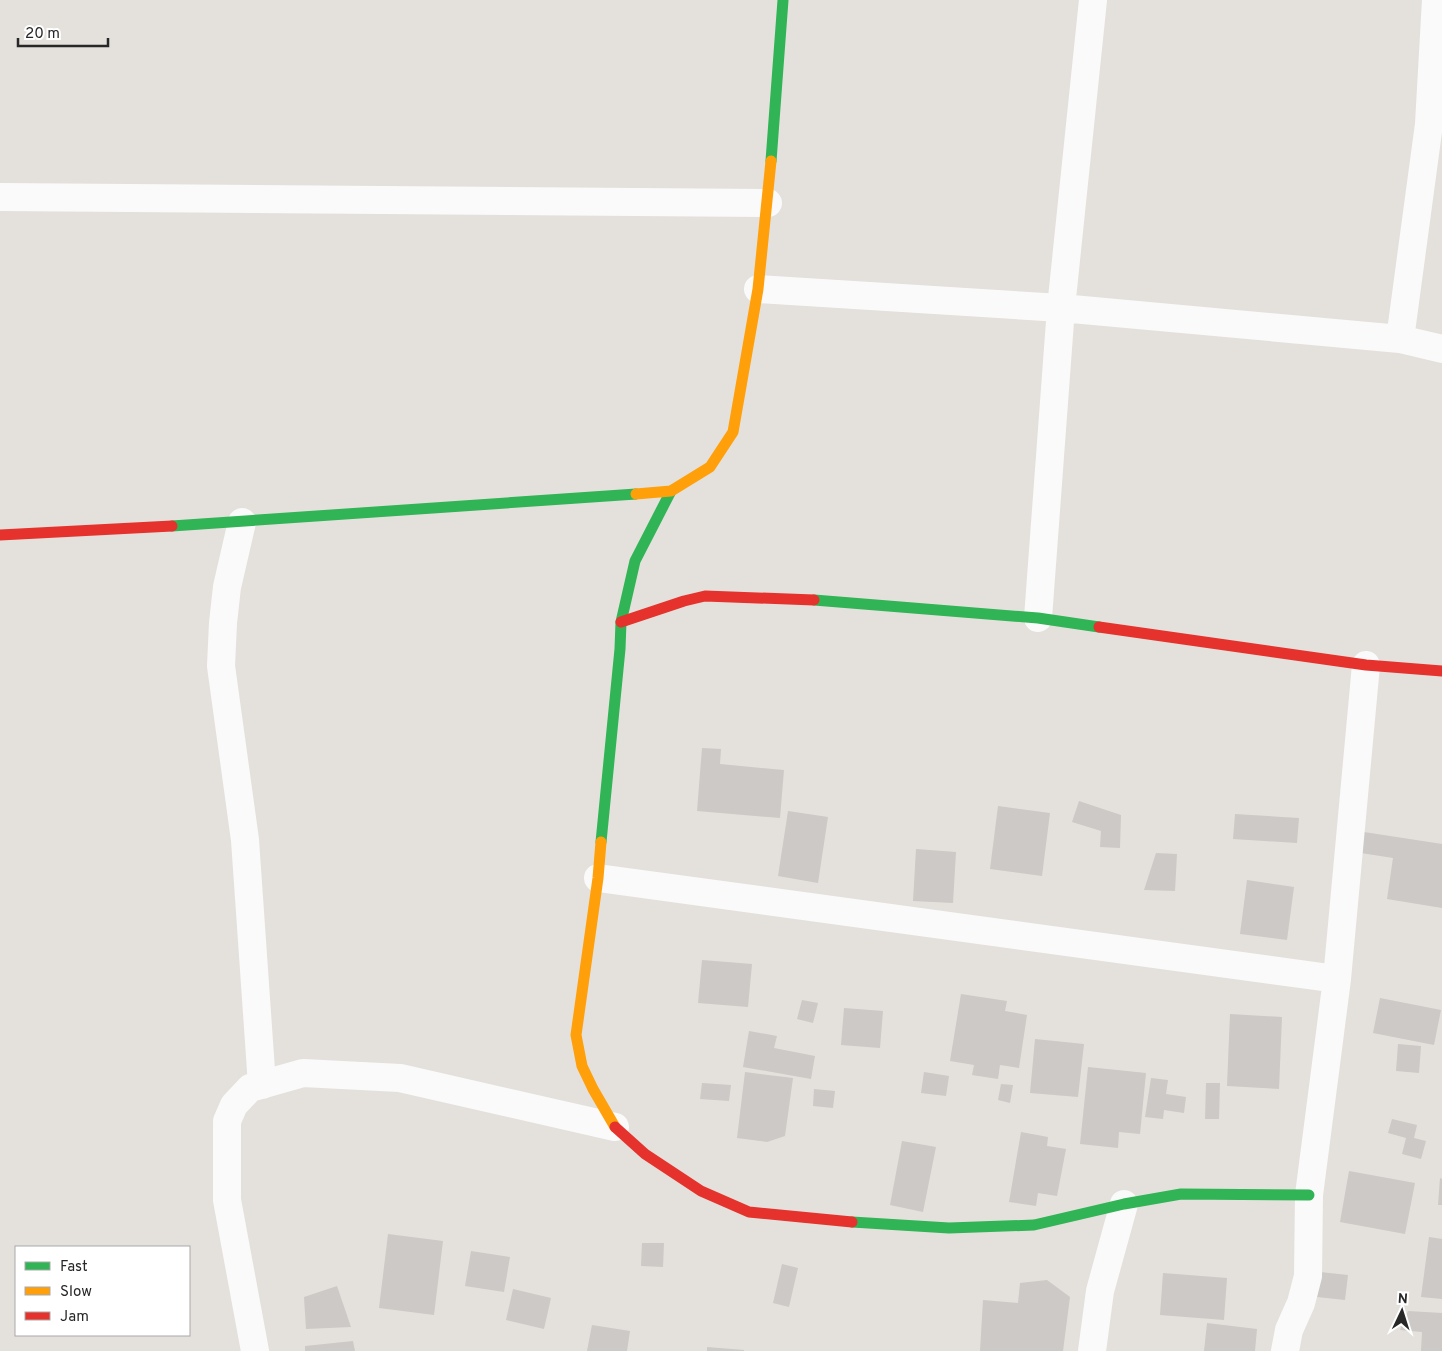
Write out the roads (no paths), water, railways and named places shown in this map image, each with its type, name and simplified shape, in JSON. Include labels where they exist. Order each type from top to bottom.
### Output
[{"type":"street","points":[[0,536],[242,522],[672,491],[710,467],[733,432],[758,289],[768,203],[783,0]]},
{"type":"street","points":[[1038,618],[1061,308],[1092,0]]},
{"type":"street","points":[[1400,339],[1429,124],[1436,0]]},
{"type":"street","points":[[0,197],[768,203]]},
{"type":"street","points":[[758,289],[1061,308],[1400,339],[1442,349]]},
{"type":"street","points":[[672,491],[635,561],[621,622],[598,878],[576,1035],[582,1066],[615,1127],[645,1154],[701,1191],[749,1212],[949,1228],[1034,1225],[1124,1204],[1180,1194],[1309,1195]]},
{"type":"street","points":[[242,522],[227,587],[221,666],[245,840],[262,1085]]},
{"type":"street","points":[[621,622],[705,596],[828,601],[1038,618],[1366,665],[1442,671]]},
{"type":"street","points":[[1285,1351],[1289,1330],[1301,1303],[1308,1276],[1309,1195],[1337,979],[1366,665]]},
{"type":"street","points":[[598,878],[1337,979]]},
{"type":"street","points":[[255,1351],[227,1200],[227,1121],[234,1106],[250,1088],[302,1072],[400,1078],[615,1127]]},
{"type":"street","points":[[1092,1351],[1100,1291],[1124,1204]]}]
